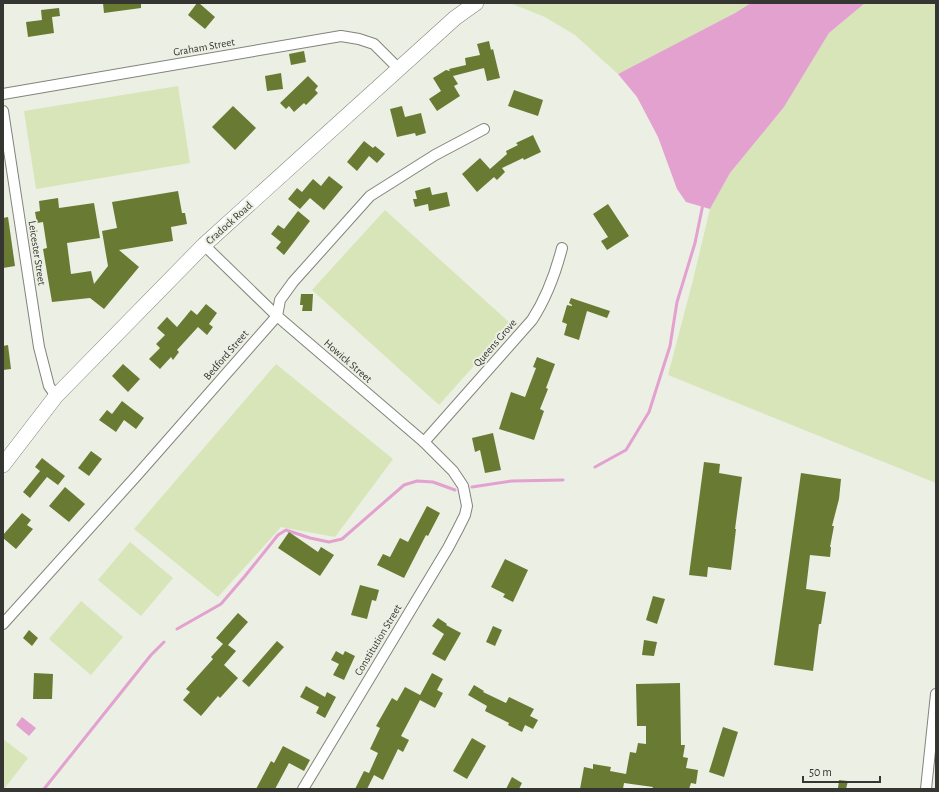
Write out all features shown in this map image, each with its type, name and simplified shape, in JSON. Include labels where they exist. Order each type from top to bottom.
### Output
[{"type":"main road","name":"Cradock Road","points":[[3,465],[56,396],[204,246],[455,18],[476,3]]},
{"type":"street","name":"Graham Street","points":[[3,94],[341,36],[359,39],[374,44],[400,68]]},
{"type":"street","name":"Leicester Street","points":[[3,111],[39,347],[49,386],[56,396]]},
{"type":"street","name":"Bedford Street","points":[[3,624],[139,473],[277,316],[280,300],[293,282],[370,196],[435,155],[484,129]]},
{"type":"street","name":"Howick Street","points":[[204,246],[277,316],[424,442],[453,471],[463,486],[467,501]]},
{"type":"street","name":"Queens Grove","points":[[424,442],[532,320],[543,303],[556,270],[562,248]]},
{"type":"street","name":"Constitution Street","points":[[303,789],[455,535],[465,515],[467,501]]},
{"type":"street","points":[[926,789],[936,694]]},
{"type":"green space","points":[[510,3],[751,3],[735,13],[618,74],[575,35],[545,17]]},
{"type":"green space","points":[[865,3],[936,3],[936,483],[668,375],[710,209],[730,173],[784,107],[829,33]]},
{"type":"green space","points":[[178,86],[190,163],[36,189],[24,111]]},
{"type":"green space","points":[[385,210],[511,324],[439,405],[312,290]]},
{"type":"green space","points":[[276,364],[393,459],[335,537],[281,527],[218,597],[134,529]]},
{"type":"green space","points":[[130,542],[173,578],[141,616],[98,580]]},
{"type":"green space","points":[[81,601],[123,637],[91,675],[49,639]]},
{"type":"green space","points":[[3,739],[28,758],[4,789],[3,789]]},
{"type":"shaded area","points":[[751,3],[865,3],[829,33],[784,107],[730,173],[710,209],[686,202],[677,189],[658,137],[637,97],[618,74],[735,13]]},
{"type":"shaded area","points":[[22,717],[36,728],[29,736],[16,725]]},
{"type":"building","points":[[103,3],[141,3],[141,8],[104,13]]},
{"type":"building","points":[[197,3],[199,3],[215,17],[205,29],[188,15]]},
{"type":"building","points":[[59,8],[60,16],[52,17],[54,33],[28,37],[26,22],[42,20],[41,10]]},
{"type":"building","points":[[489,41],[491,50],[493,49],[500,78],[487,81],[484,68],[453,76],[458,84],[454,86],[460,96],[437,111],[429,99],[441,91],[433,78],[446,70],[450,71],[449,69],[466,65],[465,58],[480,55],[477,44]]},
{"type":"building","points":[[304,51],[306,62],[291,65],[289,54]]},
{"type":"building","points":[[281,73],[283,89],[267,91],[265,76]]},
{"type":"building","points":[[308,76],[318,86],[315,90],[318,93],[306,105],[304,103],[294,112],[289,106],[286,109],[280,103]]},
{"type":"building","points":[[514,90],[543,100],[538,116],[508,106]]},
{"type":"building","points":[[233,106],[256,128],[235,150],[212,127]]},
{"type":"building","points":[[402,106],[405,117],[421,113],[426,133],[416,136],[415,133],[397,137],[390,109]]},
{"type":"building","points":[[533,135],[541,152],[524,160],[523,158],[502,168],[505,172],[497,180],[494,177],[477,192],[462,174],[480,158],[490,169],[507,154],[506,151],[518,145],[516,143]]},
{"type":"building","points":[[364,141],[373,148],[375,146],[385,154],[377,163],[369,156],[357,171],[347,162]]},
{"type":"building","points":[[329,176],[343,187],[324,210],[310,198],[300,209],[288,199],[297,188],[302,192],[313,179],[321,186]]},
{"type":"building","points":[[430,187],[432,195],[447,192],[450,206],[429,211],[428,204],[415,207],[413,199],[417,199],[415,191]]},
{"type":"building","points":[[178,191],[182,213],[185,213],[187,224],[171,227],[173,241],[119,250],[139,267],[104,309],[90,298],[52,302],[43,249],[47,248],[43,222],[37,223],[35,212],[40,211],[39,201],[58,198],[59,208],[94,203],[100,238],[67,243],[71,274],[91,271],[94,284],[108,266],[102,231],[117,228],[112,202]]},
{"type":"building","points":[[608,204],[629,236],[607,250],[601,241],[608,237],[593,214]]},
{"type":"building","points":[[298,211],[310,221],[284,255],[276,248],[281,242],[271,234],[278,225],[284,229]]},
{"type":"building","points":[[8,217],[15,266],[3,268],[3,218]]},
{"type":"building","points":[[301,294],[313,294],[312,311],[302,311],[303,305],[300,305]]},
{"type":"building","points":[[571,298],[610,311],[607,318],[587,311],[579,340],[564,335],[567,324],[562,322],[567,305],[572,306],[569,303]]},
{"type":"building","points":[[206,304],[217,313],[209,324],[213,327],[207,335],[198,327],[177,350],[179,352],[173,360],[171,357],[160,369],[149,359],[160,348],[156,344],[165,335],[157,328],[167,317],[177,327],[191,310],[197,315]]},
{"type":"building","points":[[8,345],[11,369],[3,370],[3,346]]},
{"type":"building","points":[[537,357],[555,364],[546,388],[548,389],[540,409],[544,411],[534,440],[499,429],[511,392],[525,397],[536,368],[533,367]]},
{"type":"building","points":[[123,364],[140,379],[128,392],[112,376]]},
{"type":"building","points":[[122,401],[144,418],[136,429],[124,420],[116,432],[99,420],[107,410],[112,414]]},
{"type":"building","points":[[493,433],[501,470],[485,473],[480,450],[475,452],[472,438]]},
{"type":"building","points":[[91,451],[102,459],[89,476],[78,468]]},
{"type":"building","points":[[42,458],[65,476],[58,485],[47,477],[30,498],[23,492],[40,471],[35,467]]},
{"type":"building","points":[[704,462],[720,464],[719,473],[742,477],[731,570],[708,567],[707,577],[689,575]]},
{"type":"building","points":[[801,473],[841,479],[839,499],[832,526],[834,526],[830,547],[830,557],[810,555],[806,589],[826,592],[821,624],[819,624],[813,671],[774,665]]},
{"type":"building","points":[[65,487],[85,504],[69,522],[49,506]]},
{"type":"building","points":[[427,506],[440,513],[428,536],[426,535],[404,578],[377,565],[383,554],[390,557],[400,538],[408,542]]},
{"type":"building","points":[[22,513],[31,520],[27,525],[33,529],[16,549],[3,538],[3,535]]},
{"type":"building","points":[[289,532],[318,552],[321,547],[334,555],[320,576],[278,548]]},
{"type":"building","points":[[505,559],[528,570],[513,602],[503,597],[505,594],[491,587]]},
{"type":"building","points":[[360,585],[379,590],[376,601],[372,600],[367,619],[351,615]]},
{"type":"building","points":[[653,596],[665,599],[657,624],[646,620]]},
{"type":"building","points":[[238,613],[248,622],[228,645],[236,651],[224,665],[238,678],[220,698],[218,696],[201,716],[183,700],[190,692],[186,689],[213,659],[211,657],[223,644],[216,638]]},
{"type":"building","points":[[438,618],[447,624],[446,625],[461,633],[445,661],[432,654],[444,634],[432,626]]},
{"type":"building","points":[[493,626],[502,630],[495,646],[486,642]]},
{"type":"building","points":[[29,630],[38,638],[32,646],[23,638]]},
{"type":"building","points":[[644,640],[657,642],[654,656],[642,655]]},
{"type":"building","points":[[277,641],[284,647],[249,687],[242,681]]},
{"type":"building","points":[[336,651],[343,655],[345,651],[355,656],[344,680],[333,675],[339,664],[331,660]]},
{"type":"building","points":[[34,673],[53,674],[52,699],[33,699]]},
{"type":"building","points":[[432,673],[443,679],[437,690],[443,693],[435,708],[420,700],[401,736],[409,740],[403,752],[398,749],[383,780],[374,775],[367,789],[355,789],[364,771],[369,773],[378,753],[370,749],[380,728],[376,726],[392,698],[397,701],[405,687],[420,695]]},
{"type":"building","points":[[680,683],[681,745],[685,745],[683,757],[688,758],[686,768],[698,770],[696,784],[691,783],[689,789],[652,789],[653,787],[624,783],[623,789],[580,789],[584,767],[593,769],[593,764],[611,767],[610,771],[626,774],[630,752],[636,753],[638,743],[646,744],[646,726],[637,726],[636,684]]},
{"type":"building","points":[[474,685],[484,691],[483,692],[506,703],[509,697],[534,709],[530,716],[538,720],[533,729],[525,725],[522,732],[508,725],[509,723],[485,711],[487,706],[468,695]]},
{"type":"building","points":[[306,686],[325,697],[327,692],[336,697],[325,718],[316,713],[319,707],[300,697]]},
{"type":"building","points":[[723,727],[738,732],[724,777],[709,772]]},
{"type":"building","points":[[472,738],[486,746],[467,779],[453,771]]},
{"type":"building","points":[[283,746],[310,760],[304,771],[289,763],[275,789],[256,789],[271,761],[274,763]]},
{"type":"building","points":[[512,777],[522,783],[519,789],[506,789]]},
{"type":"building","points":[[839,780],[848,781],[846,789],[838,788]]},
{"type":"waterway","points":[[595,467],[626,450],[649,412],[670,346],[677,302],[695,243],[703,204]]},
{"type":"waterway","points":[[472,487],[512,481],[563,480]]},
{"type":"waterway","points":[[177,629],[221,604],[278,535],[286,530],[310,538],[329,542],[342,539],[404,485],[417,481],[433,482],[455,490]]},
{"type":"waterway","points":[[44,789],[151,655],[164,642]]}]
